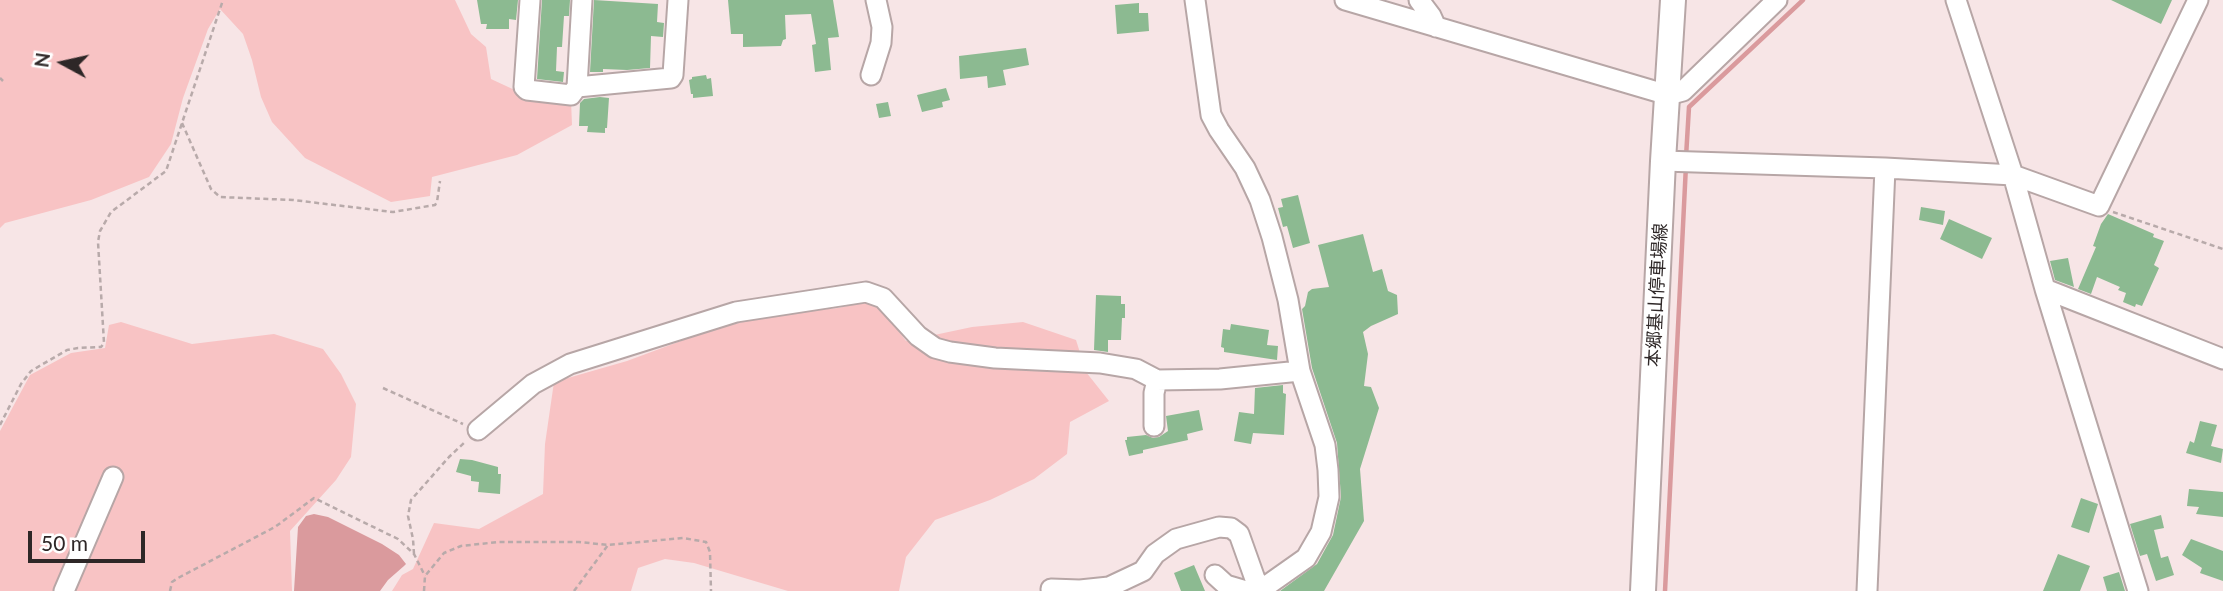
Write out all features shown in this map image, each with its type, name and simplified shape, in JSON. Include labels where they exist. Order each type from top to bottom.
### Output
[{"type":"main road","name":"本郷基山停車場線","points":[[1643,591],[1662,161],[1673,0]]},
{"type":"street","points":[[530,0],[524,87],[527,90],[570,95],[577,87],[582,0]]},
{"type":"street","points":[[577,87],[671,78],[678,0]]},
{"type":"street","points":[[872,75],[881,43],[882,27],[876,0]]},
{"type":"street","points":[[1195,0],[1211,115],[1245,168],[1260,200],[1272,237],[1288,300],[1300,370],[1325,445],[1329,497],[1321,532],[1306,558],[1253,590],[1226,585],[1215,575]]},
{"type":"street","points":[[1345,0],[1668,95],[1684,91],[1777,0]]},
{"type":"street","points":[[1419,0],[1436,27]]},
{"type":"street","points":[[1956,0],[2141,591]]},
{"type":"street","points":[[1662,161],[2012,175],[2099,206],[2198,0]]},
{"type":"street","points":[[1867,591],[1885,168]]},
{"type":"street","points":[[2045,289],[2223,359]]},
{"type":"street","points":[[478,430],[533,384],[570,365],[736,312],[866,292],[883,298],[918,336],[935,348],[995,358],[1100,363],[1136,369],[1157,380],[1220,379],[1300,370]]},
{"type":"street","points":[[1154,426],[1154,393],[1157,380]]},
{"type":"street","points":[[64,591],[113,477]]},
{"type":"street","points":[[1051,589],[1109,587],[1143,571],[1155,554],[1176,538],[1219,527],[1231,528],[1239,534],[1255,579],[1253,590]]},
{"type":"path","points":[[0,425],[21,384],[31,371],[67,350],[101,347],[104,335],[98,242],[100,231],[111,212],[166,171],[223,0]]},
{"type":"path","points":[[182,123],[211,189],[220,197],[293,200],[393,212],[435,205],[438,202],[440,181]]},
{"type":"path","points":[[2099,206],[2223,249]]},
{"type":"path","points":[[383,388],[478,430],[449,457],[411,500],[408,516],[414,554]]},
{"type":"path","points":[[170,591],[173,582],[178,578],[275,527],[314,498],[398,539],[414,554],[425,576],[424,591]]},
{"type":"path","points":[[425,576],[444,553],[461,546],[498,542],[579,542],[608,545],[683,538],[706,542],[710,552],[711,591]]},
{"type":"path","points":[[573,591],[608,545]]},
{"type":"shaded area","points":[[0,0],[455,0],[471,34],[486,47],[491,79],[519,92],[571,100],[572,125],[517,155],[432,177],[430,196],[391,202],[305,158],[272,122],[261,97],[243,34],[220,9],[208,29],[183,98],[171,144],[149,177],[91,200],[5,223],[0,228]]},
{"type":"shaded area","points":[[869,301],[886,314],[906,341],[972,327],[1023,322],[1076,340],[1086,372],[1109,401],[1070,422],[1067,454],[1034,479],[990,500],[935,520],[906,557],[899,591],[788,591],[694,563],[665,559],[638,568],[631,591],[392,591],[402,575],[413,569],[434,523],[479,529],[543,494],[545,444],[554,382],[627,361],[705,332],[769,315],[838,308]]},
{"type":"shaded area","points":[[121,322],[192,344],[274,334],[323,349],[341,374],[356,404],[351,457],[336,480],[290,531],[292,591],[0,591],[0,431],[30,375],[71,353],[105,348],[109,325]]},
{"type":"shaded area","points":[[314,514],[328,517],[382,544],[399,555],[406,564],[380,591],[294,591],[298,527],[306,516]]},
{"type":"building","points":[[477,0],[518,0],[516,20],[509,19],[509,29],[486,29],[487,24],[481,24]]},
{"type":"building","points":[[542,0],[570,0],[569,16],[564,16],[562,47],[557,47],[556,71],[564,72],[563,82],[537,79]]},
{"type":"building","points":[[594,0],[658,4],[657,22],[664,23],[663,37],[651,36],[650,68],[603,69],[603,72],[590,72]]},
{"type":"building","points":[[728,0],[833,0],[839,37],[828,38],[831,70],[815,72],[812,45],[816,44],[811,14],[785,15],[786,39],[781,46],[743,47],[743,34],[731,34]]},
{"type":"building","points":[[2111,0],[2172,0],[2161,24]]},
{"type":"building","points":[[1139,3],[1139,13],[1148,13],[1149,31],[1117,34],[1115,5]]},
{"type":"building","points":[[1026,48],[1029,65],[1003,70],[1006,85],[988,88],[987,76],[960,79],[959,56]]},
{"type":"building","points":[[706,75],[707,79],[711,78],[713,96],[693,98],[689,80]]},
{"type":"building","points":[[946,88],[950,100],[942,102],[943,107],[922,112],[917,95]]},
{"type":"building","points":[[609,98],[607,128],[605,133],[587,132],[588,126],[579,126],[580,103],[584,99]]},
{"type":"building","points":[[888,102],[891,116],[879,118],[876,104]]},
{"type":"building","points":[[1298,195],[1310,243],[1293,248],[1287,226],[1283,227],[1278,208],[1283,207],[1281,199]]},
{"type":"building","points":[[1921,207],[1945,211],[1943,225],[1919,220]]},
{"type":"building","points":[[2108,214],[2164,241],[2154,265],[2159,268],[2142,306],[2136,304],[2135,307],[2123,302],[2126,293],[2118,290],[2120,287],[2097,277],[2091,294],[2078,289],[2096,247],[2093,246],[2101,224]]},
{"type":"building","points":[[1949,219],[1992,238],[1982,259],[1940,239]]},
{"type":"building","points":[[1363,234],[1373,272],[1382,269],[1388,291],[1397,295],[1398,314],[1363,332],[1368,354],[1364,386],[1371,387],[1379,408],[1360,469],[1364,521],[1324,591],[1280,591],[1317,564],[1333,535],[1341,497],[1337,443],[1312,368],[1302,309],[1308,292],[1329,287],[1318,245]]},
{"type":"building","points":[[2068,258],[2074,287],[2055,280],[2050,261]]},
{"type":"building","points":[[1096,295],[1121,296],[1121,304],[1125,304],[1121,340],[1108,340],[1108,352],[1094,350]]},
{"type":"building","points":[[1231,324],[1269,330],[1267,345],[1278,346],[1277,360],[1224,352],[1221,347],[1223,329],[1230,330]]},
{"type":"building","points":[[1283,385],[1283,393],[1286,394],[1284,435],[1253,433],[1251,444],[1234,441],[1239,412],[1254,414],[1255,388]]},
{"type":"building","points":[[1199,410],[1203,430],[1187,434],[1188,440],[1143,450],[1143,453],[1129,456],[1125,440],[1127,437],[1159,437],[1168,431],[1166,416]]},
{"type":"building","points":[[2200,421],[2217,425],[2211,446],[2223,449],[2221,463],[2186,453],[2190,441],[2194,443]]},
{"type":"building","points":[[460,459],[498,467],[498,474],[501,474],[500,494],[478,492],[479,482],[471,481],[471,476],[456,472]]},
{"type":"building","points":[[2189,489],[2223,492],[2223,517],[2196,514],[2199,507],[2187,506]]},
{"type":"building","points":[[2081,498],[2098,504],[2089,533],[2071,527]]},
{"type":"building","points":[[2161,515],[2164,528],[2154,530],[2161,558],[2168,556],[2174,575],[2156,581],[2147,554],[2140,556],[2130,524]]},
{"type":"building","points":[[2191,539],[2223,551],[2223,581],[2200,573],[2202,568],[2182,555]]},
{"type":"building","points":[[2058,554],[2090,566],[2080,591],[2043,591]]},
{"type":"building","points":[[1194,565],[1205,591],[1181,591],[1174,573]]},
{"type":"building","points":[[2119,572],[2125,591],[2107,591],[2103,577]]},
{"type":"waterway","points":[[1686,157],[1689,107],[1803,0]]},
{"type":"waterway","points":[[1665,591],[1686,165]]}]
